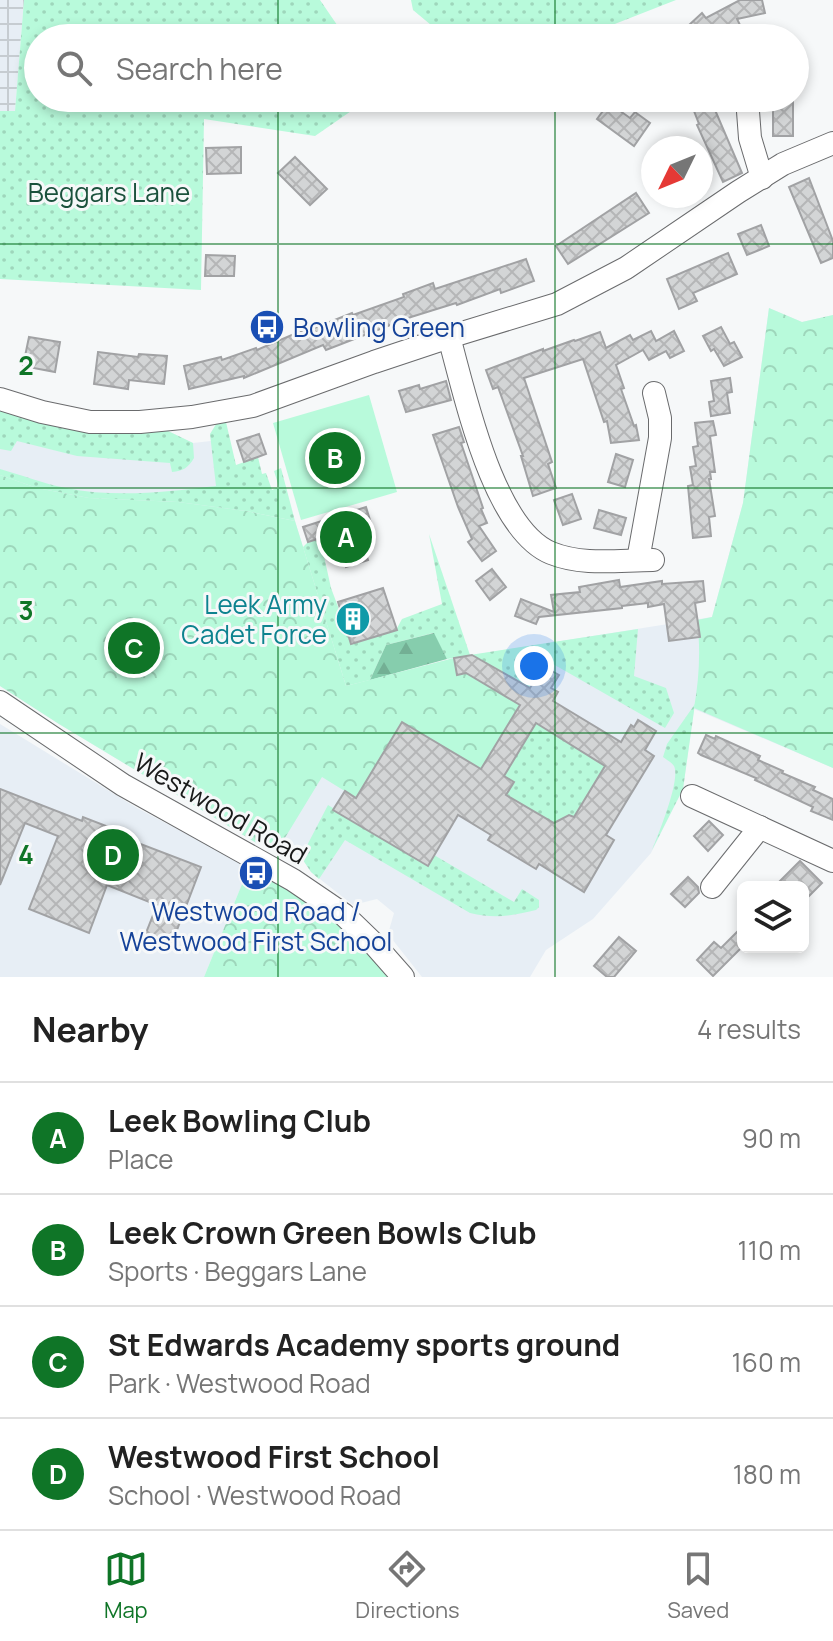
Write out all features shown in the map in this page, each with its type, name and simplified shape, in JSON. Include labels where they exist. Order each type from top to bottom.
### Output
[{"type":"street","points":[[748,112],[750,138],[762,178]]},
{"type":"street","points":[[0,399],[90,422],[140,422],[192,417],[253,406],[449,337],[557,304],[626,268],[783,164],[831,150]]},
{"type":"street","points":[[449,337],[479,442],[505,505],[518,527],[534,543],[564,558],[585,562],[645,560],[660,438],[660,418],[654,393]]},
{"type":"street","name":"Westwood Road","points":[[0,702],[123,785],[293,880],[343,914],[403,977]]},
{"type":"street","points":[[692,796],[833,861]]},
{"type":"street","points":[[712,887],[760,827]]},
{"type":"shaded area","points":[[0,0],[24,0],[15,112],[0,111]]},
{"type":"shaded area","points":[[769,308],[802,322],[833,315],[833,768],[694,709],[683,789],[651,853],[593,919],[546,950],[530,977],[422,977],[388,934],[394,913],[377,899],[353,905],[311,872],[301,857],[280,846],[258,844],[0,686],[0,417],[132,434],[168,431],[193,443],[211,441],[210,434],[246,511],[295,521],[346,686],[454,658],[712,617],[743,503]]},
{"type":"shaded area","points":[[0,724],[137,808],[249,867],[204,977],[0,977]]},
{"type":"green space","name":"Beggars Lane","points":[[24,0],[320,0],[336,24],[24,24],[24,112],[350,112],[315,136],[204,119],[201,290],[0,279],[0,111],[15,111]]},
{"type":"green space","points":[[411,0],[676,0],[615,24],[430,24],[413,10]]},
{"type":"green space","points":[[769,308],[802,322],[833,315],[833,768],[694,708],[699,664],[697,620],[712,617],[743,503]]},
{"type":"green space","points":[[369,395],[397,492],[301,520],[273,423]]},
{"type":"green space","points":[[0,406],[92,430],[132,434],[168,431],[193,443],[194,458],[185,468],[172,472],[170,463],[77,456],[17,441],[11,451],[0,449]]},
{"type":"green space","points":[[218,421],[226,422],[236,465],[258,457],[262,474],[266,473],[272,490],[279,487],[274,471],[281,468],[295,521],[178,502],[89,498],[37,488],[0,475],[0,469],[58,486],[103,493],[160,492],[216,486],[210,434]]},
{"type":"green space","points":[[0,475],[37,488],[89,498],[178,502],[295,521],[346,686],[454,658],[457,675],[472,672],[469,655],[484,662],[475,678],[506,697],[516,680],[530,688],[476,777],[462,758],[402,722],[356,798],[322,777],[280,846],[258,844],[0,686]]},
{"type":"green space","points":[[429,534],[470,655],[447,659],[433,633],[386,645],[370,680],[346,686],[303,547],[320,538],[331,588],[352,644],[396,630],[402,619],[442,604]]},
{"type":"green space","points":[[638,629],[634,676],[666,688],[674,713],[665,728],[546,660],[530,688],[470,655]]},
{"type":"green space","points":[[434,633],[447,659],[370,680],[386,645]]},
{"type":"green space","points":[[695,704],[683,789],[652,850],[674,783],[674,766],[663,757],[667,744]]},
{"type":"green space","points":[[536,723],[605,766],[574,817],[569,815],[558,826],[506,795],[514,782],[504,776]]},
{"type":"green space","points":[[328,805],[427,866],[434,855],[514,902],[522,889],[539,900],[539,907],[503,916],[470,913],[345,840],[319,879],[301,857]]},
{"type":"green space","points":[[249,867],[362,932],[403,977],[204,977]]},
{"type":"building","points":[[740,0],[762,0],[765,13],[737,19],[740,24],[690,24],[702,13],[706,18]]},
{"type":"building","points":[[602,112],[622,112],[630,118],[635,112],[650,123],[634,146],[597,119]]},
{"type":"building","points":[[694,112],[716,112],[742,173],[723,182],[713,160],[713,136],[702,136]]},
{"type":"building","points":[[773,112],[793,112],[793,136],[773,136]]},
{"type":"building","points":[[241,147],[241,173],[207,174],[206,148]]},
{"type":"building","points":[[295,157],[327,189],[310,205],[278,173]]},
{"type":"building","points":[[809,178],[833,241],[833,258],[821,263],[789,187]]},
{"type":"building","points":[[636,193],[641,208],[646,208],[649,213],[568,264],[556,246]]},
{"type":"building","points":[[761,225],[769,246],[747,255],[738,234]]},
{"type":"building","points":[[728,253],[737,274],[693,293],[697,301],[679,309],[667,279]]},
{"type":"building","points":[[206,255],[235,256],[234,276],[205,276]]},
{"type":"building","points":[[526,259],[534,281],[411,317],[326,350],[323,345],[244,378],[189,389],[184,366],[257,350],[301,331],[404,297],[403,294],[433,283],[435,289]]},
{"type":"building","points":[[721,327],[742,357],[724,366],[703,336]]},
{"type":"building","points":[[651,331],[656,341],[674,331],[684,351],[670,358],[666,351],[649,360],[643,350],[616,365],[639,440],[611,443],[607,421],[604,422],[583,359],[524,378],[552,462],[548,464],[556,488],[533,496],[523,456],[498,387],[493,389],[486,370],[600,332],[606,348],[630,335],[633,340]]},
{"type":"building","points":[[29,337],[60,342],[55,372],[23,366]]},
{"type":"building","points":[[98,352],[138,357],[139,354],[167,356],[164,384],[129,380],[128,389],[94,384]]},
{"type":"building","points":[[730,378],[732,392],[727,393],[730,413],[711,416],[709,402],[714,401],[711,381]]},
{"type":"building","points":[[446,381],[451,400],[406,412],[399,391],[419,385],[420,389]]},
{"type":"building","points":[[713,421],[716,435],[710,436],[715,472],[710,472],[709,479],[715,516],[709,517],[711,536],[693,538],[688,486],[693,485],[690,467],[696,466],[693,447],[698,446],[695,423]]},
{"type":"building","points":[[459,427],[464,442],[461,443],[487,523],[479,526],[496,551],[482,561],[468,542],[472,539],[433,435]]},
{"type":"building","points":[[259,434],[266,454],[244,462],[237,441]]},
{"type":"building","points":[[616,454],[633,460],[625,487],[608,482]]},
{"type":"building","points":[[572,494],[581,519],[563,525],[554,500]]},
{"type":"building","points":[[366,507],[373,530],[360,535],[368,560],[346,567],[338,542],[333,543],[330,535],[308,542],[303,527]]},
{"type":"building","points":[[599,510],[626,518],[621,535],[594,528]]},
{"type":"building","points":[[492,569],[506,587],[490,600],[476,581]]},
{"type":"building","points":[[619,580],[620,587],[662,581],[662,584],[703,581],[705,601],[695,603],[700,637],[669,641],[664,604],[648,607],[648,603],[539,617],[536,624],[515,616],[521,599],[554,612],[551,595],[580,592],[579,587]]},
{"type":"building","name":"Leek Army Cadet Force","points":[[383,588],[397,630],[351,644],[338,602]]},
{"type":"building","points":[[472,655],[530,688],[543,666],[559,675],[551,688],[558,692],[553,701],[621,742],[631,725],[634,727],[638,720],[656,731],[645,750],[654,756],[606,835],[614,840],[584,892],[539,864],[536,869],[488,840],[491,835],[458,815],[428,866],[333,810],[345,791],[356,798],[402,722],[481,769],[520,705],[466,673],[457,675],[454,658]],"holes":[[[536,723],[605,766],[574,817],[569,815],[554,823],[506,795],[514,782],[504,776]]]},
{"type":"building","points":[[706,735],[715,739],[716,736],[760,756],[758,760],[833,799],[833,820],[811,811],[813,807],[756,778],[698,753]]},
{"type":"building","points":[[0,789],[82,821],[83,817],[132,836],[130,840],[201,867],[172,943],[146,933],[157,905],[107,885],[89,933],[29,909],[58,836],[25,823],[0,885]]},
{"type":"building","points":[[709,821],[723,835],[708,851],[694,836]]},
{"type":"building","points":[[800,861],[822,883],[809,896],[809,881],[780,881]]},
{"type":"building","points":[[688,877],[698,887],[699,893],[685,907],[671,894]]},
{"type":"building","points":[[737,932],[737,952],[713,976],[697,960],[714,942],[721,948]]},
{"type":"building","points":[[619,937],[636,951],[614,977],[607,977],[594,966]]},
{"type":"place","name":"Bowling Green","points":[[267,327]]},
{"type":"place","name":"Leek Crown Green Bowls Club","points":[[335,458]]},
{"type":"place","name":"Leek Bowling Club","points":[[346,537]]},
{"type":"place","name":"Leek Army Cadet Force","points":[[353,619]]},
{"type":"place","name":"St Edwards Academy sports ground","points":[[134,648]]},
{"type":"place","name":"Westwood First School","points":[[113,855]]},
{"type":"place","name":"Westwood Road / Westwood First School","points":[[256,873]]}]
